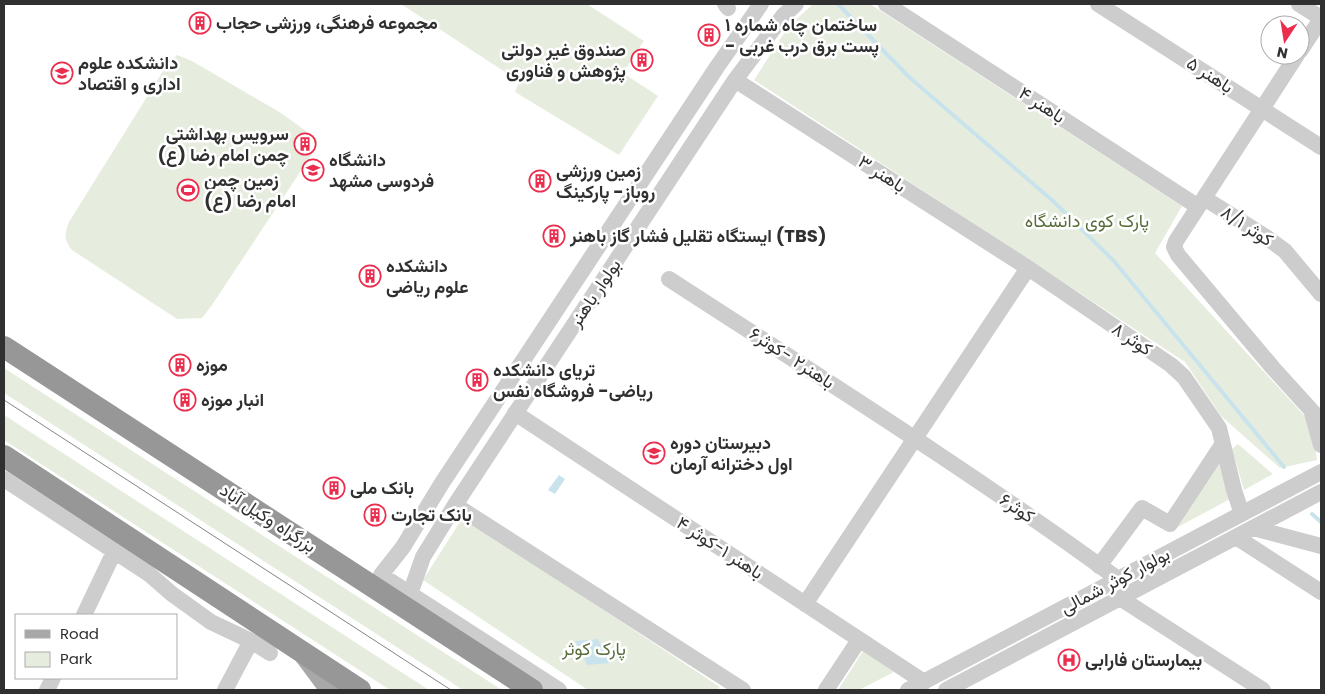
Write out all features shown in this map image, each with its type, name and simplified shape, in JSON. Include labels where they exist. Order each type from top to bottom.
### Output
[{"type":"highway","name":"بزرگراه وکیل آباد","points":[[4,347],[532,690]]},
{"type":"highway","points":[[4,456],[360,690]]},
{"type":"highway","points":[[465,629],[471,651]]},
{"type":"main road","points":[[301,652],[330,690]]},
{"type":"street","name":"بولوار باهنر","points":[[761,4],[447,475],[403,547],[381,575],[410,594],[423,557],[455,505],[736,80],[783,16],[796,4]]},
{"type":"street","name":"باهنر ۴","points":[[886,4],[1200,202]]},
{"type":"street","name":"باهنر ۵","points":[[1098,4],[1321,147]]},
{"type":"street","points":[[1299,4],[1321,18],[1310,35]]},
{"type":"street","points":[[1200,202],[1290,65]]},
{"type":"street","name":"باهنر ۳","points":[[736,80],[1028,268]]},
{"type":"street","name":"کوثر ۸/۱","points":[[1317,417],[1272,368],[1178,255],[1174,247],[1176,241],[1200,202],[1266,237],[1285,251],[1321,294]]},
{"type":"street","points":[[805,604],[1028,268]]},
{"type":"street","name":"کوثر ۸","points":[[1028,268],[1171,365],[1184,377],[1219,428],[1222,445]]},
{"type":"street","name":"باهنر۲ -کوثر۶","points":[[669,279],[915,438]]},
{"type":"street","points":[[532,347],[551,359]]},
{"type":"street","name":"باهنر ۱-کوثر ۴","points":[[515,414],[924,682]]},
{"type":"street","points":[[1317,417],[1321,444]]},
{"type":"street","name":"کوثر۶","points":[[915,438],[1052,531],[1118,579]]},
{"type":"street","points":[[1222,445],[1242,514]]},
{"type":"street","points":[[1099,566],[1142,508],[1170,524],[1222,445]]},
{"type":"street","name":"بولوار کوثر شمالی","points":[[908,690],[1321,472]]},
{"type":"street","points":[[4,478],[149,574],[172,594],[211,622],[270,653]]},
{"type":"street","name":"بولوار کوثر شمالی","points":[[946,690],[1321,492]]},
{"type":"street","points":[[455,505],[743,690]]},
{"type":"street","points":[[1253,528],[1321,546]]},
{"type":"street","points":[[1236,537],[1321,592]]},
{"type":"street","points":[[403,547],[413,557],[423,557]]},
{"type":"street","points":[[84,614],[114,552]]},
{"type":"street","points":[[410,594],[559,690]]},
{"type":"street","points":[[1120,598],[1242,685],[1263,690]]},
{"type":"street","points":[[826,690],[859,640]]},
{"type":"street","points":[[225,690],[251,642]]},
{"type":"green space","points":[[401,4],[587,4],[644,41],[623,73],[658,96],[619,155],[515,92],[519,81]]},
{"type":"green space","name":"پارک کوی دانشگاه","points":[[813,4],[870,4],[1182,206],[1155,253],[1312,424],[1317,460],[1280,468],[1221,416],[1185,362],[754,80],[788,27]]},
{"type":"green space","name":"زمین چمن امام رضا (ع)","points":[[177,55],[192,61],[281,113],[317,139],[316,148],[202,318],[177,319],[72,250],[67,243],[66,237],[69,222],[168,63]]},
{"type":"green space","points":[[4,368],[502,690],[463,690],[4,393]]},
{"type":"green space","points":[[4,415],[429,690],[390,690],[4,440]]},
{"type":"green space","points":[[1238,444],[1273,474],[1244,490],[1232,449]]},
{"type":"green space","points":[[1220,464],[1230,499],[1178,527],[1210,473]]},
{"type":"green space","name":"پارک کوثر","points":[[463,517],[720,687],[717,690],[588,690],[423,580]]},
{"type":"green space","points":[[863,651],[894,672],[859,690],[838,690]]},
{"type":"water","points":[[559,475],[565,479],[555,494],[548,490]]},
{"type":"water","points":[[598,639],[610,663],[587,665],[575,641]]},
{"type":"waterway","points":[[838,4],[909,77],[1053,201],[1113,260],[1284,467]]},
{"type":"waterway","points":[[1312,514],[1321,522]]},
{"type":"tram line","points":[[4,400],[451,690]]},
{"type":"place","name":"مجموعه فرهنگی، ورزشی حجاب","points":[[200,23]]},
{"type":"place","name":"ساختمان چاه شماره ۱ - پست برق درب غربی","points":[[709,35]]},
{"type":"place","name":"صندوق غیر دولتی پژوهش و فناوری","points":[[642,60]]},
{"type":"place","name":"دانشکده علوم اداری و اقتصاد","points":[[62,73]]},
{"type":"place","name":"سرویس بهداشتی چمن امام رضا (ع)","points":[[305,144]]},
{"type":"place","name":"دانشگاه فردوسی مشهد","points":[[313,170]]},
{"type":"place","name":"زمین ورزشی روباز- پارکینگ","points":[[540,181]]},
{"type":"place","name":"زمین چمن امام رضا (ع)","points":[[188,190]]},
{"type":"place","name":"ایستگاه تقلیل فشار گاز باهنر (TBS)","points":[[554,236]]},
{"type":"place","name":"دانشکده علوم ریاضی","points":[[370,276]]},
{"type":"place","name":"موزه","points":[[180,365]]},
{"type":"place","name":"تریای دانشکده ریاضی- فروشگاه نفس","points":[[477,380]]},
{"type":"place","name":"انبار موزه","points":[[185,400]]},
{"type":"place","name":"دبیرستان دوره اول دخترانه آرمان","points":[[654,453]]},
{"type":"place","name":"بانک ملی","points":[[334,488]]},
{"type":"place","name":"بانک تجارت","points":[[375,515]]},
{"type":"place","name":"بیمارستان فارابی","points":[[1069,660]]}]
